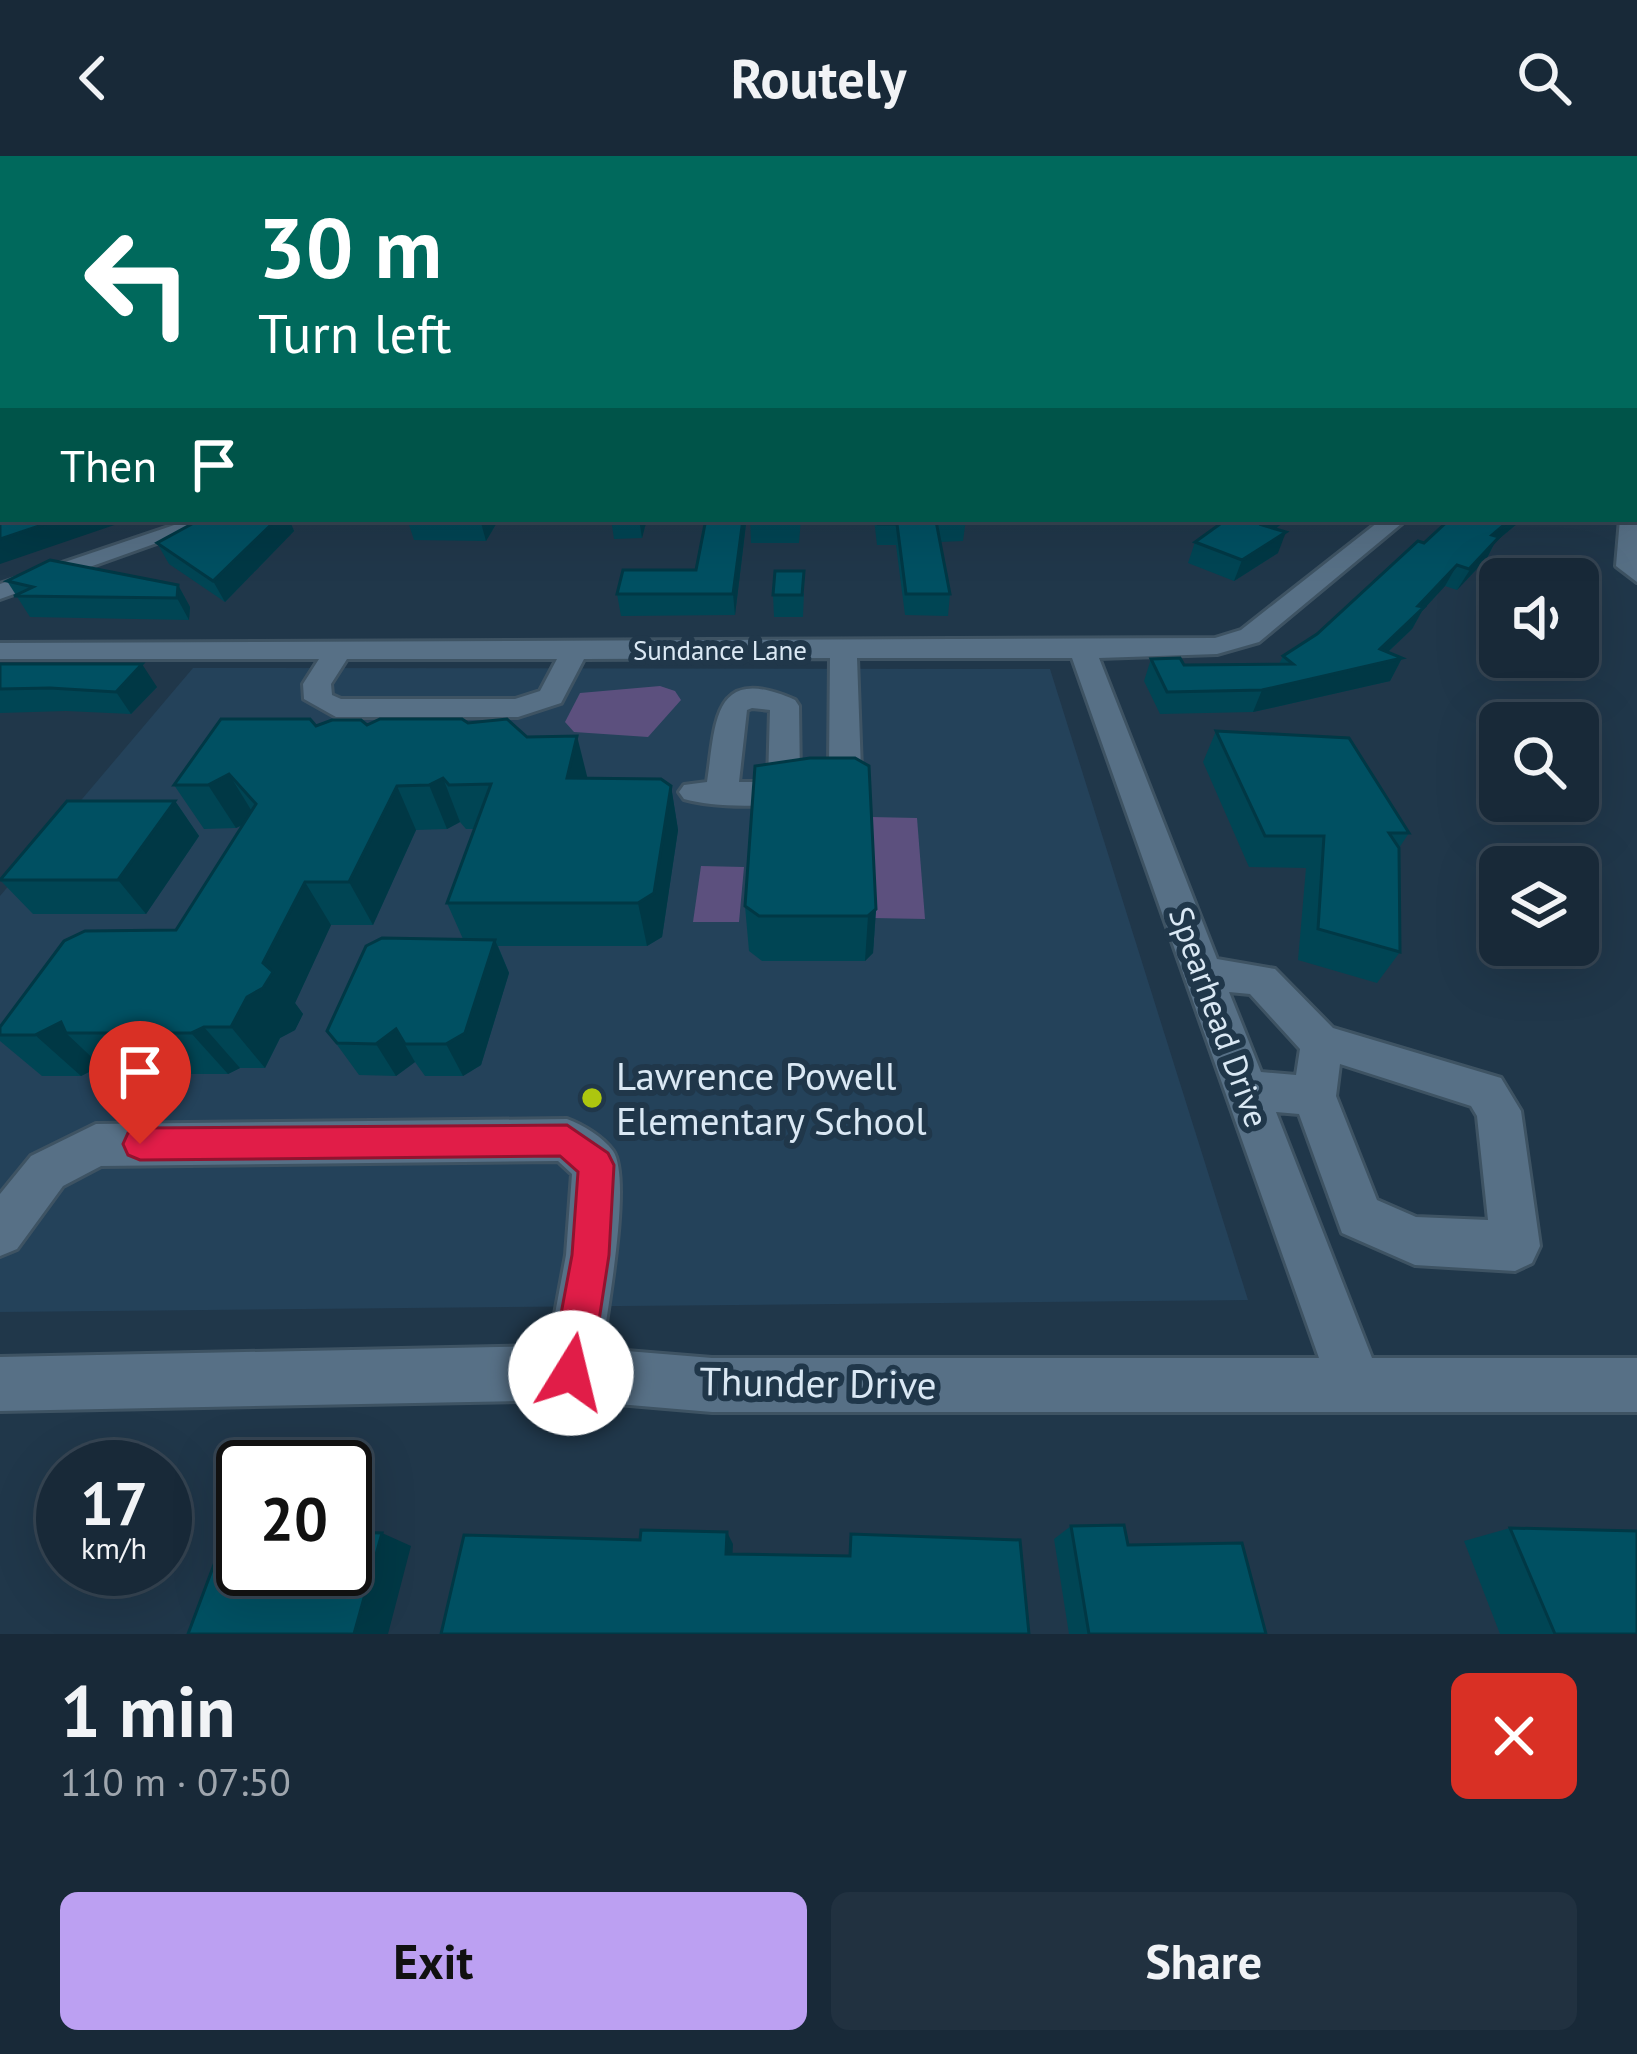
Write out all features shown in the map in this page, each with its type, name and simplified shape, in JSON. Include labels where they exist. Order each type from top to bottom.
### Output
[{"type":"street","points":[[0,592],[204,522]]},
{"type":"street","name":"Sundance Lane","points":[[0,651],[1217,646],[1250,636],[1392,522]]},
{"type":"street","points":[[1630,522],[1628,566],[1637,575]]},
{"type":"street","name":"Spearhead Drive","points":[[1083,650],[1354,1384]]},
{"type":"street","points":[[338,651],[317,684],[318,699],[336,708],[518,708],[551,697],[574,651]]},
{"type":"street","points":[[784,790],[785,706],[775,700],[742,700],[733,706],[708,791],[815,790],[835,782],[845,770],[843,651]]},
{"type":"street","points":[[1202,973],[1261,980],[1322,1044],[1348,1047],[1486,1092],[1499,1111],[1515,1246],[1415,1241],[1359,1216],[1314,1096],[1322,1044]]},
{"type":"street","points":[[1246,1090],[1314,1096]]},
{"type":"street","points":[[0,1232],[25,1194],[47,1172],[96,1145],[567,1140],[596,1165],[591,1255],[571,1373]]},
{"type":"street","name":"Thunder Drive","points":[[0,1384],[571,1373],[712,1384],[1637,1385]]},
{"type":"shaded area","name":"Lawrence Powell Elementary School","points":[[193,668],[1050,669],[1248,1300],[0,1312],[0,896]]},
{"type":"shaded area","points":[[660,686],[675,691],[681,700],[648,737],[574,732],[565,722],[580,693]]},
{"type":"shaded area","points":[[871,817],[917,818],[925,919],[873,918]]},
{"type":"shaded area","points":[[701,866],[744,867],[739,922],[693,922]]},
{"type":"building","points":[[0,522],[51,522],[0,539]]},
{"type":"building","points":[[196,522],[274,522],[213,581],[157,543]]},
{"type":"building","points":[[705,522],[743,522],[733,594],[617,594],[623,570],[696,570]]},
{"type":"building","points":[[936,522],[950,594],[906,594],[897,524],[878,524]]},
{"type":"building","points":[[1223,522],[1266,522],[1262,525],[1286,532],[1242,560],[1195,542]]},
{"type":"building","points":[[1447,522],[1507,522],[1492,535],[1499,537],[1469,569],[1457,565],[1418,606],[1424,607],[1380,649],[1402,658],[1262,690],[1167,692],[1151,659],[1180,658],[1184,665],[1293,664],[1283,656],[1317,634],[1418,541],[1424,543]]},
{"type":"building","points":[[50,560],[178,585],[177,598],[14,596],[33,587],[7,581]]},
{"type":"building","points":[[775,571],[804,571],[802,595],[773,595]]},
{"type":"building","points":[[0,664],[142,664],[116,692],[0,689]]},
{"type":"building","points":[[221,719],[310,719],[316,726],[332,720],[361,720],[367,725],[380,719],[462,719],[468,723],[507,719],[527,737],[577,736],[567,778],[661,779],[671,786],[654,893],[638,903],[447,903],[491,784],[449,785],[443,778],[429,785],[397,786],[349,882],[305,882],[263,963],[273,972],[263,988],[247,997],[231,1027],[204,1027],[191,1033],[66,1033],[61,1022],[35,1035],[0,1035],[0,1027],[64,941],[85,931],[176,930],[256,804],[229,774],[208,785],[174,785]]},
{"type":"building","points":[[1216,731],[1349,738],[1409,833],[1389,833],[1399,848],[1400,952],[1318,929],[1324,836],[1265,836]]},
{"type":"building","points":[[855,758],[869,766],[876,909],[868,916],[759,916],[745,906],[755,766]]},
{"type":"building","points":[[67,801],[175,801],[118,880],[0,880]]},
{"type":"building","points":[[382,938],[495,940],[465,1033],[446,1044],[405,1044],[396,1029],[376,1044],[337,1043],[327,1031],[366,946]]},
{"type":"building","points":[[1124,1525],[1128,1545],[1242,1543],[1266,1634],[1089,1634],[1071,1526]]},
{"type":"building","points":[[1510,1528],[1637,1531],[1637,1634],[1555,1634]]},
{"type":"building","points":[[641,1530],[727,1532],[726,1554],[850,1556],[851,1534],[1020,1540],[1029,1634],[441,1634],[464,1535],[640,1540]]},
{"type":"building","points":[[372,1533],[382,1533],[372,1569]]},
{"type":"building","points":[[216,1559],[216,1596],[365,1596],[354,1634],[188,1634]]},
{"type":"place","name":"Lawrence Powell Elementary School","points":[[592,1098]]},
{"type":"route","points":[[140,1144],[567,1140],[596,1165],[591,1255],[571,1373]]}]
